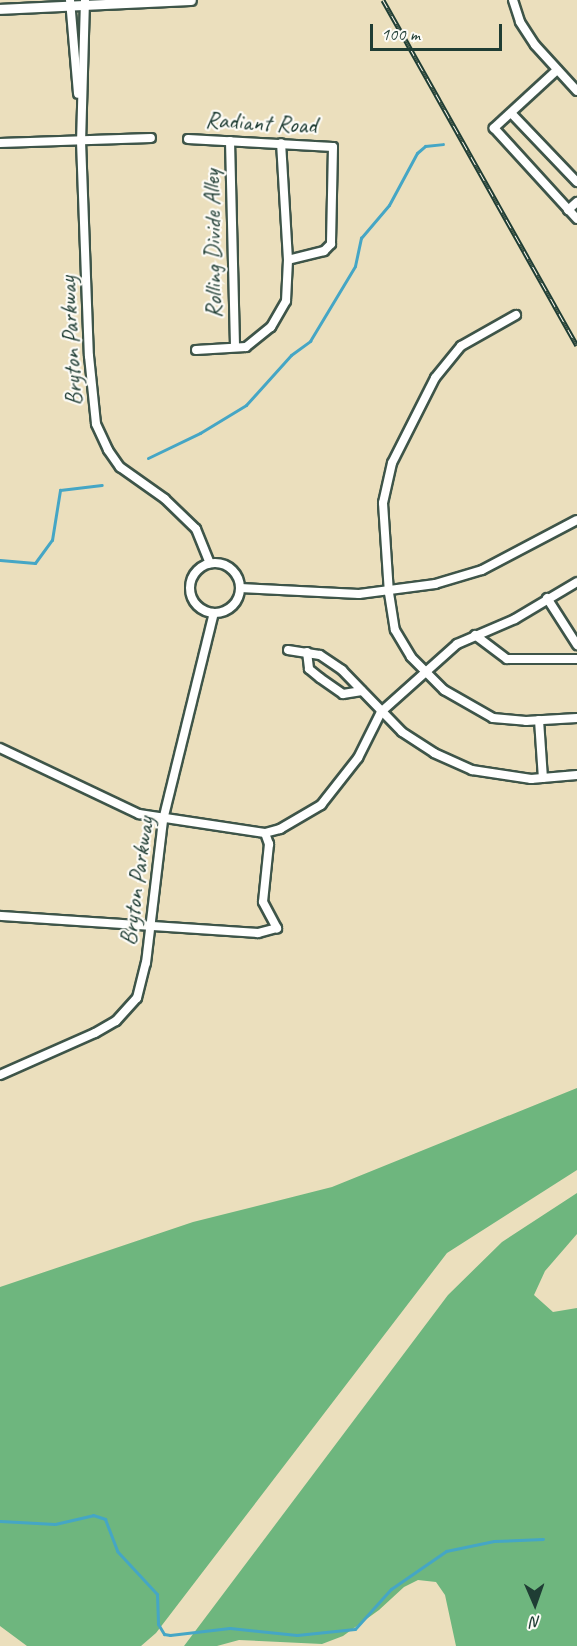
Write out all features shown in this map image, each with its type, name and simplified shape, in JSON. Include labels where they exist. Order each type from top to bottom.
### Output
[{"type":"street","points":[[0,9],[70,3],[191,0]]},
{"type":"street","points":[[513,0],[520,22],[557,70],[577,91]]},
{"type":"street","name":"Bryton Parkway","points":[[70,3],[80,107],[89,356],[96,424],[108,450],[120,467],[165,499],[196,529],[210,563]]},
{"type":"street","name":"Bryton Parkway","points":[[80,107],[85,3]]},
{"type":"street","points":[[557,70],[512,114],[495,125],[495,132],[577,219]]},
{"type":"street","points":[[512,114],[577,182]]},
{"type":"street","points":[[0,143],[150,138]]},
{"type":"street","name":"Radiant Road","points":[[188,139],[281,142],[333,147],[331,244],[324,251],[288,260]]},
{"type":"street","name":"Rolling Divide Alley","points":[[230,141],[235,347]]},
{"type":"street","points":[[196,350],[246,346],[272,327],[286,301],[288,260],[281,142]]},
{"type":"street","points":[[568,210],[577,202]]},
{"type":"street","points":[[516,315],[461,346],[435,378],[392,464],[383,502],[389,593],[395,630],[411,657],[444,690],[483,713],[539,720],[577,718]]},
{"type":"street","points":[[240,588],[304,594],[389,593],[482,570],[577,520]]},
{"type":"street","points":[[210,563],[232,570],[240,588],[234,605],[214,613],[194,602],[190,586],[196,572],[210,563]]},
{"type":"street","points":[[0,748],[139,814],[164,820],[265,833],[280,829],[321,805],[358,758],[366,734],[381,712],[425,672],[475,635],[515,619],[577,582]]},
{"type":"street","points":[[547,598],[577,645]]},
{"type":"street","name":"Bryton Parkway","points":[[0,1075],[95,1034],[130,1010],[142,980],[164,820],[214,613]]},
{"type":"street","points":[[475,635],[507,659],[577,659]]},
{"type":"street","points":[[288,650],[320,655],[342,670],[381,712],[434,753],[472,770],[543,778],[577,775]]},
{"type":"street","points":[[307,652],[309,669],[320,678],[343,694],[362,691]]},
{"type":"street","points":[[539,720],[543,778]]},
{"type":"street","points":[[0,916],[258,933],[277,928],[263,902],[269,844],[265,833]]},
{"type":"green space","points":[[577,1088],[577,1170],[447,1253],[156,1633],[141,1646],[27,1646],[0,1626],[0,1287],[193,1222],[332,1187]]},
{"type":"green space","points":[[577,1193],[577,1234],[545,1271],[534,1295],[553,1312],[577,1308],[577,1646],[456,1646],[445,1595],[436,1582],[418,1580],[404,1587],[379,1610],[343,1636],[322,1644],[239,1640],[217,1646],[184,1646],[448,1295],[502,1242]]},
{"type":"waterway","points":[[148,458],[200,433],[246,405],[291,355],[310,341],[355,266],[361,238],[389,205],[417,153],[425,146],[443,144]]},
{"type":"waterway","points":[[0,560],[35,563],[52,540],[60,490],[102,485]]},
{"type":"waterway","points":[[0,1521],[55,1524],[93,1515],[105,1519],[117,1551],[157,1594],[158,1624],[164,1634],[170,1635],[230,1628],[297,1635],[355,1629],[391,1589],[446,1551],[494,1541],[543,1539]]},
{"type":"railway","points":[[383,0],[577,345]]}]
